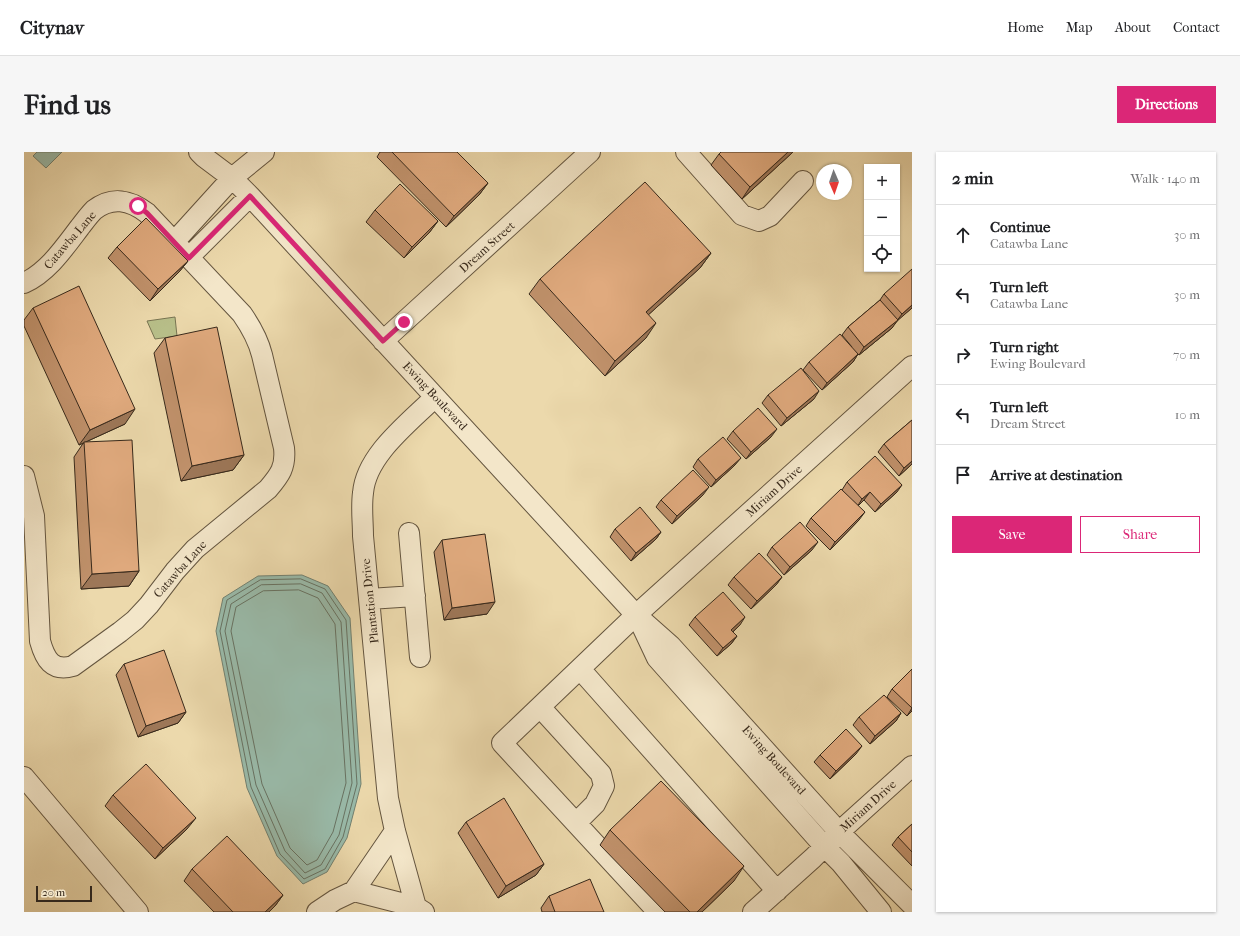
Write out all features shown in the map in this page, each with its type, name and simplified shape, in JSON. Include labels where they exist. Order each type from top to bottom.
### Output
[{"type":"street","name":"Ewing Boulevard","points":[[199,152],[232,178],[250,196],[636,615],[671,646],[839,832],[912,905]]},
{"type":"street","name":"Ewing Boulevard","points":[[223,152],[232,178]]},
{"type":"street","points":[[174,242],[232,178],[264,152]]},
{"type":"street","name":"Dream Street","points":[[383,341],[590,152]]},
{"type":"street","points":[[686,152],[742,215],[759,221],[770,216],[803,181]]},
{"type":"street","points":[[189,258],[250,196]]},
{"type":"street","name":"Catawba Lane","points":[[24,283],[34,278],[51,264],[93,211],[106,203],[117,201],[128,202],[138,206],[147,213],[242,314],[254,331],[259,342],[284,448],[285,458],[281,472],[268,489],[195,549],[135,620],[73,666],[62,668],[51,663],[47,659],[40,641],[34,516],[24,476]]},
{"type":"street","name":"Miriam Drive","points":[[576,823],[502,743],[636,615],[912,366]]},
{"type":"street","name":"Plantation Drive","points":[[420,910],[395,831],[388,798],[363,536],[363,493],[366,478],[372,464],[385,446],[435,397]]},
{"type":"street","points":[[409,533],[420,657]]},
{"type":"street","points":[[369,599],[415,596]]},
{"type":"street","name":"Ewing Boulevard","points":[[636,615],[657,658],[824,846],[841,863],[880,912]]},
{"type":"street","points":[[580,669],[777,891]]},
{"type":"street","points":[[540,707],[601,774],[604,786],[596,804],[576,823],[658,912]]},
{"type":"street","name":"Miriam Drive","points":[[753,912],[912,766]]},
{"type":"street","points":[[24,777],[138,912]]},
{"type":"street","points":[[317,912],[335,900],[354,891],[395,831]]},
{"type":"street","name":"Plantation Drive","points":[[354,891],[420,910]]},
{"type":"green space","points":[[175,317],[177,336],[155,339],[147,321]]},
{"type":"water","points":[[37,152],[62,152],[46,168],[33,156]]},
{"type":"water","points":[[302,575],[328,586],[350,618],[361,784],[347,838],[327,872],[303,884],[277,856],[247,788],[216,631],[223,598],[258,576]]},
{"type":"building","points":[[392,152],[457,152],[488,183],[454,216]]},
{"type":"building","points":[[721,152],[788,152],[750,187],[719,154]]},
{"type":"building","points":[[645,182],[711,253],[646,312],[656,323],[615,361],[540,279]]},
{"type":"building","points":[[400,184],[438,221],[412,247],[375,210]]},
{"type":"building","points":[[146,218],[188,261],[158,289],[117,247]]},
{"type":"building","points":[[912,269],[912,305],[902,314],[884,294]]},
{"type":"building","points":[[79,286],[135,409],[90,430],[33,308]]},
{"type":"building","points":[[880,300],[898,320],[864,347],[848,327]]},
{"type":"building","points":[[217,327],[244,455],[192,466],[165,338]]},
{"type":"building","points":[[840,334],[858,354],[827,383],[809,362]]},
{"type":"building","points":[[801,368],[819,391],[787,418],[768,395]]},
{"type":"building","points":[[758,408],[777,429],[751,452],[733,431]]},
{"type":"building","points":[[912,420],[912,461],[904,468],[884,444]]},
{"type":"building","points":[[723,437],[741,458],[716,480],[698,459]]},
{"type":"building","points":[[132,440],[139,571],[92,574],[84,442]]},
{"type":"building","points":[[875,456],[902,485],[881,504],[870,492],[862,499],[847,482]]},
{"type":"building","points":[[693,470],[709,487],[677,516],[661,500]]},
{"type":"building","points":[[841,489],[865,512],[835,542],[811,518]]},
{"type":"building","points":[[640,507],[661,532],[636,553],[615,529]]},
{"type":"building","points":[[800,522],[818,542],[790,567],[772,547]]},
{"type":"building","points":[[485,534],[495,602],[452,608],[442,540]]},
{"type":"building","points":[[759,553],[782,577],[757,601],[734,577]]},
{"type":"building","points":[[723,592],[745,617],[731,630],[737,636],[723,648],[695,617]]},
{"type":"building","points":[[164,650],[186,712],[146,726],[124,664]]},
{"type":"building","points":[[912,669],[912,708],[892,689]]},
{"type":"building","points":[[884,695],[901,713],[875,736],[859,717]]},
{"type":"building","points":[[846,729],[862,746],[836,771],[820,755]]},
{"type":"building","points":[[146,764],[196,818],[163,848],[113,795]]},
{"type":"building","points":[[661,781],[744,866],[697,912],[690,912],[610,830]]},
{"type":"building","points":[[504,798],[544,864],[506,886],[466,822]]},
{"type":"building","points":[[912,824],[912,852],[898,837]]},
{"type":"building","points":[[227,836],[283,895],[265,912],[233,912],[192,869]]},
{"type":"building","points":[[590,879],[604,912],[555,912],[549,896]]},
{"type":"route","points":[[138,206],[147,213],[189,258],[250,196],[383,341],[404,322]]}]
